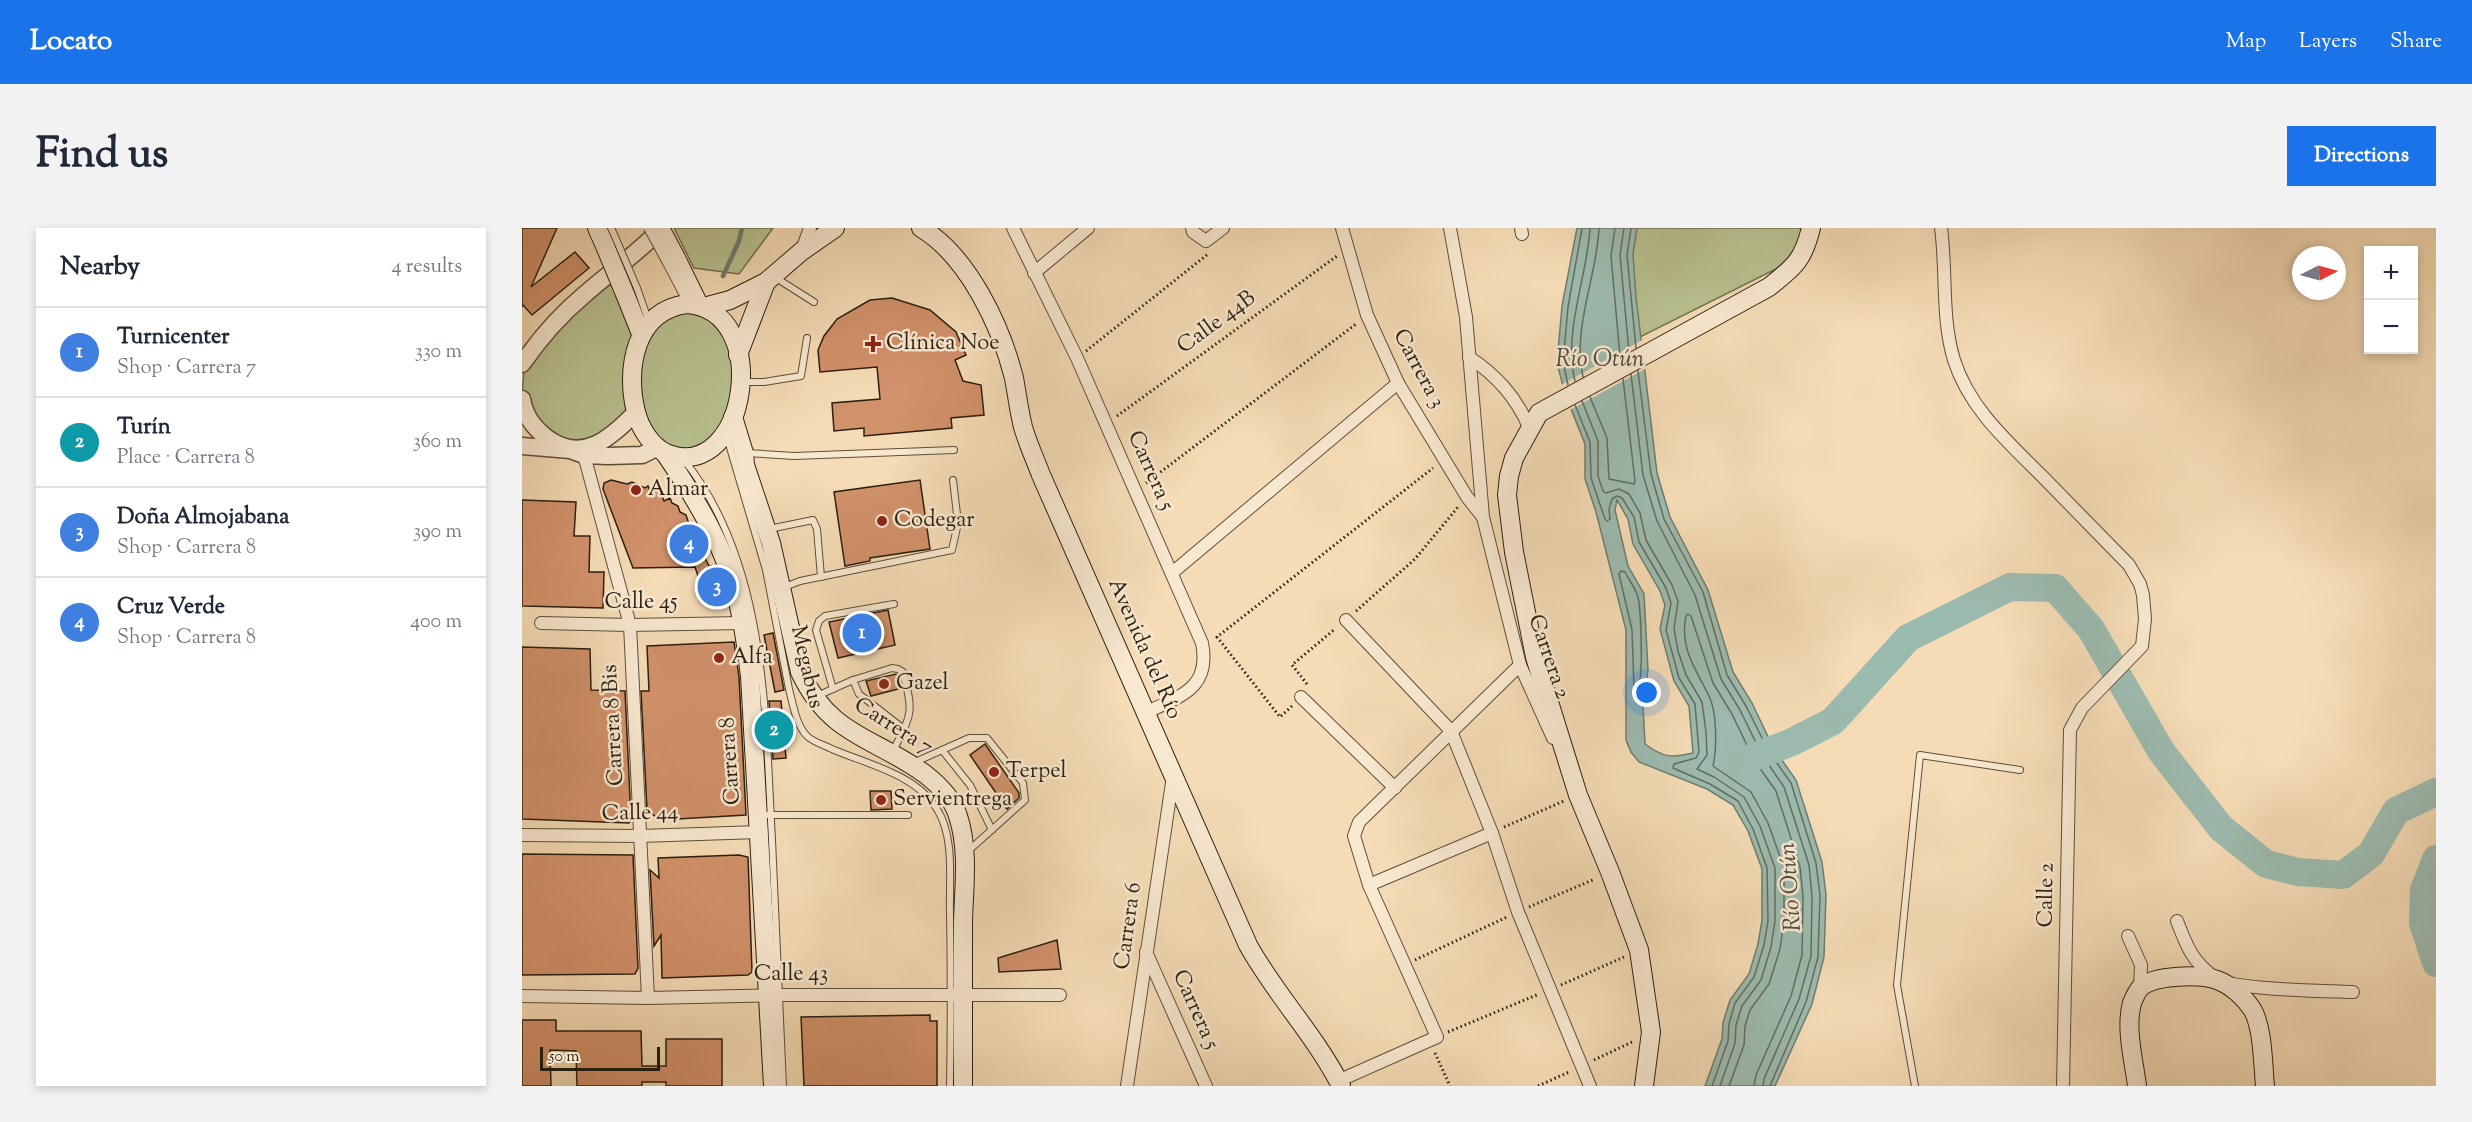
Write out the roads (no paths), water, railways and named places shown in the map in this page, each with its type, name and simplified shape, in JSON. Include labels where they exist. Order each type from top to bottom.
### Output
[{"type":"main road","points":[[597,228],[610,237],[645,328]]},
{"type":"main road","points":[[661,228],[671,261],[697,305],[720,316],[727,323],[737,344],[740,382],[730,426],[720,442],[706,452],[668,452],[643,429],[636,412],[633,373],[645,328],[666,309],[697,305],[730,300],[770,279],[802,251],[835,228]]},
{"type":"main road","name":"Avenida del Río","points":[[921,228],[933,236],[960,264],[976,288],[1000,336],[1013,377],[1023,428],[1030,447],[1248,945],[1276,991],[1312,1038],[1340,1083]]},
{"type":"main road","points":[[1578,795],[1535,657],[1514,552],[1507,495],[1514,458],[1534,420],[1769,287],[1797,265],[1811,228]]},
{"type":"main road","points":[[738,355],[770,279]]},
{"type":"main road","name":"Carrera 7","points":[[730,426],[744,453],[745,465],[771,543],[800,672],[813,698],[852,734],[910,764],[936,783],[953,805],[961,826],[964,854],[957,996],[963,1086]]},
{"type":"main road","name":"Carrera 8","points":[[668,452],[695,498],[721,552],[740,609],[750,676],[763,821],[775,995],[773,1086]]},
{"type":"main road","name":"Carrera 2","points":[[1578,795],[1639,950],[1651,1032],[1644,1086]]},
{"type":"main road","points":[[2137,1086],[2132,1004],[2140,988],[2152,982],[2181,977],[2217,980],[2246,1000],[2254,1012],[2258,1026],[2265,1086]]},
{"type":"street","points":[[522,364],[540,338],[584,295],[639,252],[661,228]]},
{"type":"street","points":[[802,251],[810,228]]},
{"type":"street","name":"Carrera 5","points":[[1013,228],[1077,358],[1202,643],[1205,658],[1203,672],[1186,693],[1147,712]]},
{"type":"street","points":[[1034,273],[1089,228]]},
{"type":"street","points":[[1192,228],[1193,232],[1206,241],[1223,228]]},
{"type":"street","name":"Carrera 3","points":[[1342,228],[1367,315],[1398,383],[1444,460],[1483,517]]},
{"type":"street","name":"Carrera 2","points":[[1450,228],[1466,317],[1483,517],[1520,665],[1578,795]]},
{"type":"street","name":"Calle 2","points":[[1941,228],[1944,248],[1946,328],[1955,362],[1969,394],[1989,422],[2129,565],[2140,584],[2143,595],[2145,619],[2142,646],[2082,708],[2070,730],[2063,1086]]},
{"type":"street","points":[[1469,357],[1501,382],[1534,420]]},
{"type":"street","points":[[1172,573],[1398,383]]},
{"type":"street","points":[[522,399],[524,411],[535,429],[552,442],[577,452],[607,438],[636,412]]},
{"type":"street","points":[[522,446],[577,452],[642,455],[668,452]]},
{"type":"street","name":"Carrera 8 Bis","points":[[577,452],[630,625],[648,999]]},
{"type":"street","points":[[1346,620],[1451,731],[1492,832],[1518,912],[1590,1086]]},
{"type":"street","name":"Calle 45","points":[[541,623],[630,625],[742,623]]},
{"type":"street","points":[[1340,1083],[1437,1037],[1369,885],[1354,836],[1359,822],[1520,665]]},
{"type":"street","points":[[1301,697],[1395,788]]},
{"type":"street","name":"Carrera 6","points":[[1127,1086],[1173,771]]},
{"type":"street","name":"Calle 44","points":[[522,835],[640,836],[763,821]]},
{"type":"street","points":[[1369,885],[1492,832]]},
{"type":"street","points":[[2177,921],[2191,955],[2217,980],[2250,986],[2354,992]]},
{"type":"street","points":[[2128,936],[2141,964],[2140,988]]},
{"type":"street","name":"Carrera 5","points":[[1146,951],[1206,1086]]},
{"type":"street","name":"Calle 43","points":[[522,996],[648,999],[775,995],[1060,995]]},
{"type":"lane","points":[[647,228],[671,261]]},
{"type":"lane","points":[[770,279],[814,302]]},
{"type":"lane","points":[[740,382],[764,382],[801,376],[807,339]]},
{"type":"lane","name":"Megabus","points":[[730,426],[759,539],[789,689],[803,729],[807,736],[819,743],[884,770],[916,787],[929,798],[942,820],[948,845],[957,996],[950,1086]]},
{"type":"lane","points":[[744,453],[794,456],[954,450]]},
{"type":"lane","name":"Megabus","points":[[668,452],[701,482],[732,548],[751,612],[764,702],[763,821]]},
{"type":"lane","points":[[782,588],[821,577],[952,550],[958,523],[953,480]]},
{"type":"lane","points":[[766,530],[813,520],[817,529],[821,577]]},
{"type":"lane","points":[[833,689],[816,630],[819,621],[825,616],[894,604]]},
{"type":"lane","points":[[813,698],[853,680],[892,668],[903,672],[911,709],[892,754]]},
{"type":"lane","points":[[853,680],[859,694],[904,729]]},
{"type":"lane","points":[[910,764],[969,738],[987,738],[1023,783],[1025,801],[964,854]]},
{"type":"lane","points":[[942,750],[970,785],[992,830]]},
{"type":"lane","points":[[1915,1086],[1897,985],[1920,755],[2020,770]]},
{"type":"lane","points":[[763,821],[908,815]]},
{"type":"lane","points":[[775,995],[783,1086]]},
{"type":"water","name":"Río Otún","points":[[1577,228],[1637,228],[1633,254],[1636,297],[1657,473],[1670,517],[1708,590],[1733,672],[1752,703],[1774,749],[1796,780],[1822,862],[1826,895],[1824,957],[1812,1004],[1775,1086],[1705,1086],[1722,1039],[1723,1023],[1730,1000],[1749,974],[1758,944],[1762,920],[1762,869],[1748,831],[1733,805],[1707,789],[1639,762],[1631,752],[1626,740],[1626,630],[1596,512],[1585,479],[1585,444],[1565,394],[1557,363],[1562,306]],"holes":[[[1617,500],[1628,519],[1633,544],[1660,591],[1665,605],[1660,629],[1674,681],[1689,706],[1693,753],[1668,756],[1645,744],[1643,706],[1648,670],[1644,594],[1628,566],[1615,510]]]},
{"type":"waterway","points":[[723,276],[739,241],[742,228]]},
{"type":"waterway","points":[[1746,760],[1792,742],[1833,721],[1908,638],[2010,587],[2055,588],[2091,629],[2161,751],[2221,828],[2266,864],[2298,872],[2343,875],[2371,854],[2396,811],[2436,792]]},
{"type":"waterway","points":[[2436,859],[2424,890],[2423,923],[2436,963]]},
{"type":"place","name":"Clínica Noe","points":[[873,344]]},
{"type":"place","name":"Almar","points":[[636,490]]},
{"type":"place","name":"Codegar","points":[[882,521]]},
{"type":"place","name":"Cruz Verde","points":[[689,544]]},
{"type":"place","name":"Doña Almojabana","points":[[717,587]]},
{"type":"place","name":"Turnicenter","points":[[862,633]]},
{"type":"place","name":"Alfa","points":[[719,658]]},
{"type":"place","name":"Gazel","points":[[884,684]]},
{"type":"place","name":"Turín","points":[[774,730]]},
{"type":"place","name":"Terpel","points":[[994,772]]},
{"type":"place","name":"Servientrega","points":[[881,800]]}]
